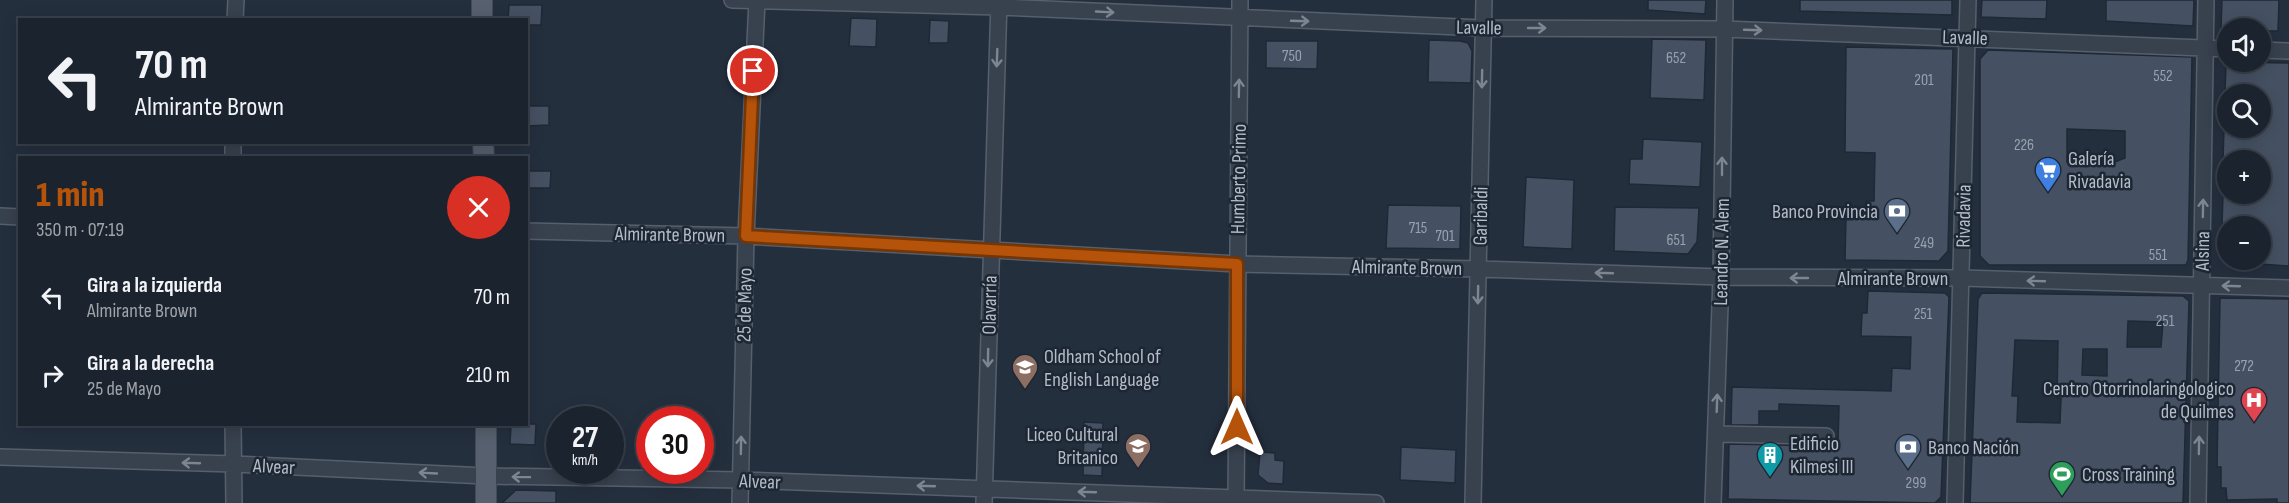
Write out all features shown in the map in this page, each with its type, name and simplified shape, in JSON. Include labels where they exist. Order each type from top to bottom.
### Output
[{"type":"main road","points":[[482,0],[482,18]]},
{"type":"main road","points":[[486,426],[486,503]]},
{"type":"street","points":[[235,18],[236,0]]},
{"type":"street","name":"Lavalle","points":[[732,0],[999,3],[1239,18],[1483,28],[1724,29],[2217,49]]},
{"type":"street","name":"25 de Mayo","points":[[740,503],[746,236],[757,0]]},
{"type":"street","name":"Humberto Primo","points":[[1236,500],[1240,0]]},
{"type":"street","name":"Garibaldi","points":[[1473,503],[1484,0]]},
{"type":"street","name":"Leandro N. Alem","points":[[1713,503],[1721,277],[1725,0]]},
{"type":"street","name":"Rivadavia","points":[[1955,503],[1968,0]]},
{"type":"street","name":"Alsina","points":[[2198,503],[2206,0]]},
{"type":"street","name":"Olavarría","points":[[984,496],[999,3]]},
{"type":"street","points":[[2271,50],[2289,51]]},
{"type":"street","points":[[0,216],[18,217]]},
{"type":"street","name":"Almirante Brown","points":[[528,231],[746,236],[1237,264],[1721,277],[1962,278],[2289,288]]},
{"type":"street","points":[[234,426],[234,503]]},
{"type":"street","points":[[1716,434],[1826,436]]},
{"type":"street","name":"Alvear","points":[[0,457],[234,464],[486,476],[741,480],[984,496],[1376,503]]},
{"type":"building","points":[[1648,0],[1706,0],[1705,14],[1648,10]]},
{"type":"building","points":[[1800,0],[1952,0],[1952,15],[1800,11]]},
{"type":"building","points":[[1982,0],[2047,0],[2046,19],[1981,17]]},
{"type":"building","points":[[2106,0],[2194,0],[2193,26],[2106,21]]},
{"type":"building","points":[[2222,0],[2279,0],[2278,31],[2271,31],[2271,18],[2221,18]]},
{"type":"building","points":[[509,5],[542,5],[541,25],[528,25],[528,18],[508,18]]},
{"type":"building","points":[[851,18],[877,19],[876,47],[849,46]]},
{"type":"building","points":[[930,20],[949,21],[948,43],[929,43]]},
{"type":"building","points":[[1652,39],[1706,40],[1704,100],[1650,98]]},
{"type":"building","points":[[1429,40],[1468,43],[1472,51],[1471,83],[1428,82]]},
{"type":"building","points":[[1266,41],[1318,41],[1317,69],[1266,68]]},
{"type":"building","points":[[1846,47],[1953,49],[1948,251],[1939,261],[1845,260],[1846,217],[1866,218],[1866,201],[1874,201],[1875,153],[1845,152]]},
{"type":"building","points":[[1988,50],[2192,57],[2188,260],[2186,265],[1989,265],[1980,256],[1980,59]],"holes":[[[2067,129],[2125,131],[2125,158],[2115,162],[2067,162]]]},
{"type":"building","points":[[2271,63],[2289,63],[2289,266],[2271,265],[2271,216],[2222,216],[2223,204],[2271,204],[2271,150],[2223,150],[2224,138],[2271,138],[2271,84],[2225,84],[2226,72],[2271,72]]},
{"type":"building","points":[[528,106],[549,106],[549,125],[528,126]]},
{"type":"building","points":[[1643,139],[1702,142],[1700,187],[1629,184],[1630,159],[1642,159]]},
{"type":"building","points":[[528,171],[551,171],[550,188],[528,188]]},
{"type":"building","points":[[1526,177],[1574,180],[1572,249],[1523,247]]},
{"type":"building","points":[[1388,205],[1461,206],[1460,249],[1386,248]]},
{"type":"building","points":[[1615,207],[1699,208],[1697,242],[1688,254],[1614,251]]},
{"type":"building","points":[[1868,291],[1945,293],[1949,297],[1941,497],[1935,503],[1728,499],[1729,444],[1826,446],[1838,444],[1839,406],[1779,404],[1779,411],[1759,411],[1759,425],[1731,425],[1732,387],[1891,391],[1892,368],[1910,369],[1911,337],[1861,336],[1862,313],[1867,313]]},
{"type":"building","points":[[1982,293],[2183,296],[2189,301],[2183,503],[1970,503],[1978,299]],"holes":[[[2128,321],[2163,322],[2161,347],[2127,347]],[[2015,340],[2058,341],[2057,398],[2061,398],[2060,423],[2017,422],[2018,396],[2012,396]],[[2083,349],[2107,349],[2107,376],[2082,375]]]},
{"type":"building","points":[[2220,298],[2289,299],[2289,503],[2277,503],[2277,499],[2227,500],[2226,488],[2221,488],[2221,467],[2217,467]]},
{"type":"building","points":[[1084,422],[1103,423],[1102,476],[1083,475]]},
{"type":"building","points":[[536,424],[535,445],[510,444],[511,426]]},
{"type":"building","points":[[1401,447],[1456,450],[1455,483],[1400,480]]},
{"type":"building","points":[[1260,452],[1275,453],[1275,460],[1284,461],[1283,484],[1268,483],[1258,475]]},
{"type":"building","points":[[516,490],[556,491],[556,503],[502,503]]},
{"type":"place","name":"Galería Rivadavia","points":[[2048,193]]},
{"type":"place","name":"Banco Provincia","points":[[1897,234]]},
{"type":"place","name":"Oldham School of English Language","points":[[1025,390]]},
{"type":"place","name":"Centro Otorrinolaringologico de Quilmes","points":[[2254,423]]},
{"type":"place","name":"Liceo Cultural Britanico","points":[[1138,469]]},
{"type":"place","name":"Banco Nación","points":[[1908,470]]},
{"type":"place","name":"Edificio Kilmesi III","points":[[1770,478]]},
{"type":"place","name":"Cross Training","points":[[2062,497]]},
{"type":"route","points":[[753,71],[746,236],[1237,264],[1237,427]]}]
